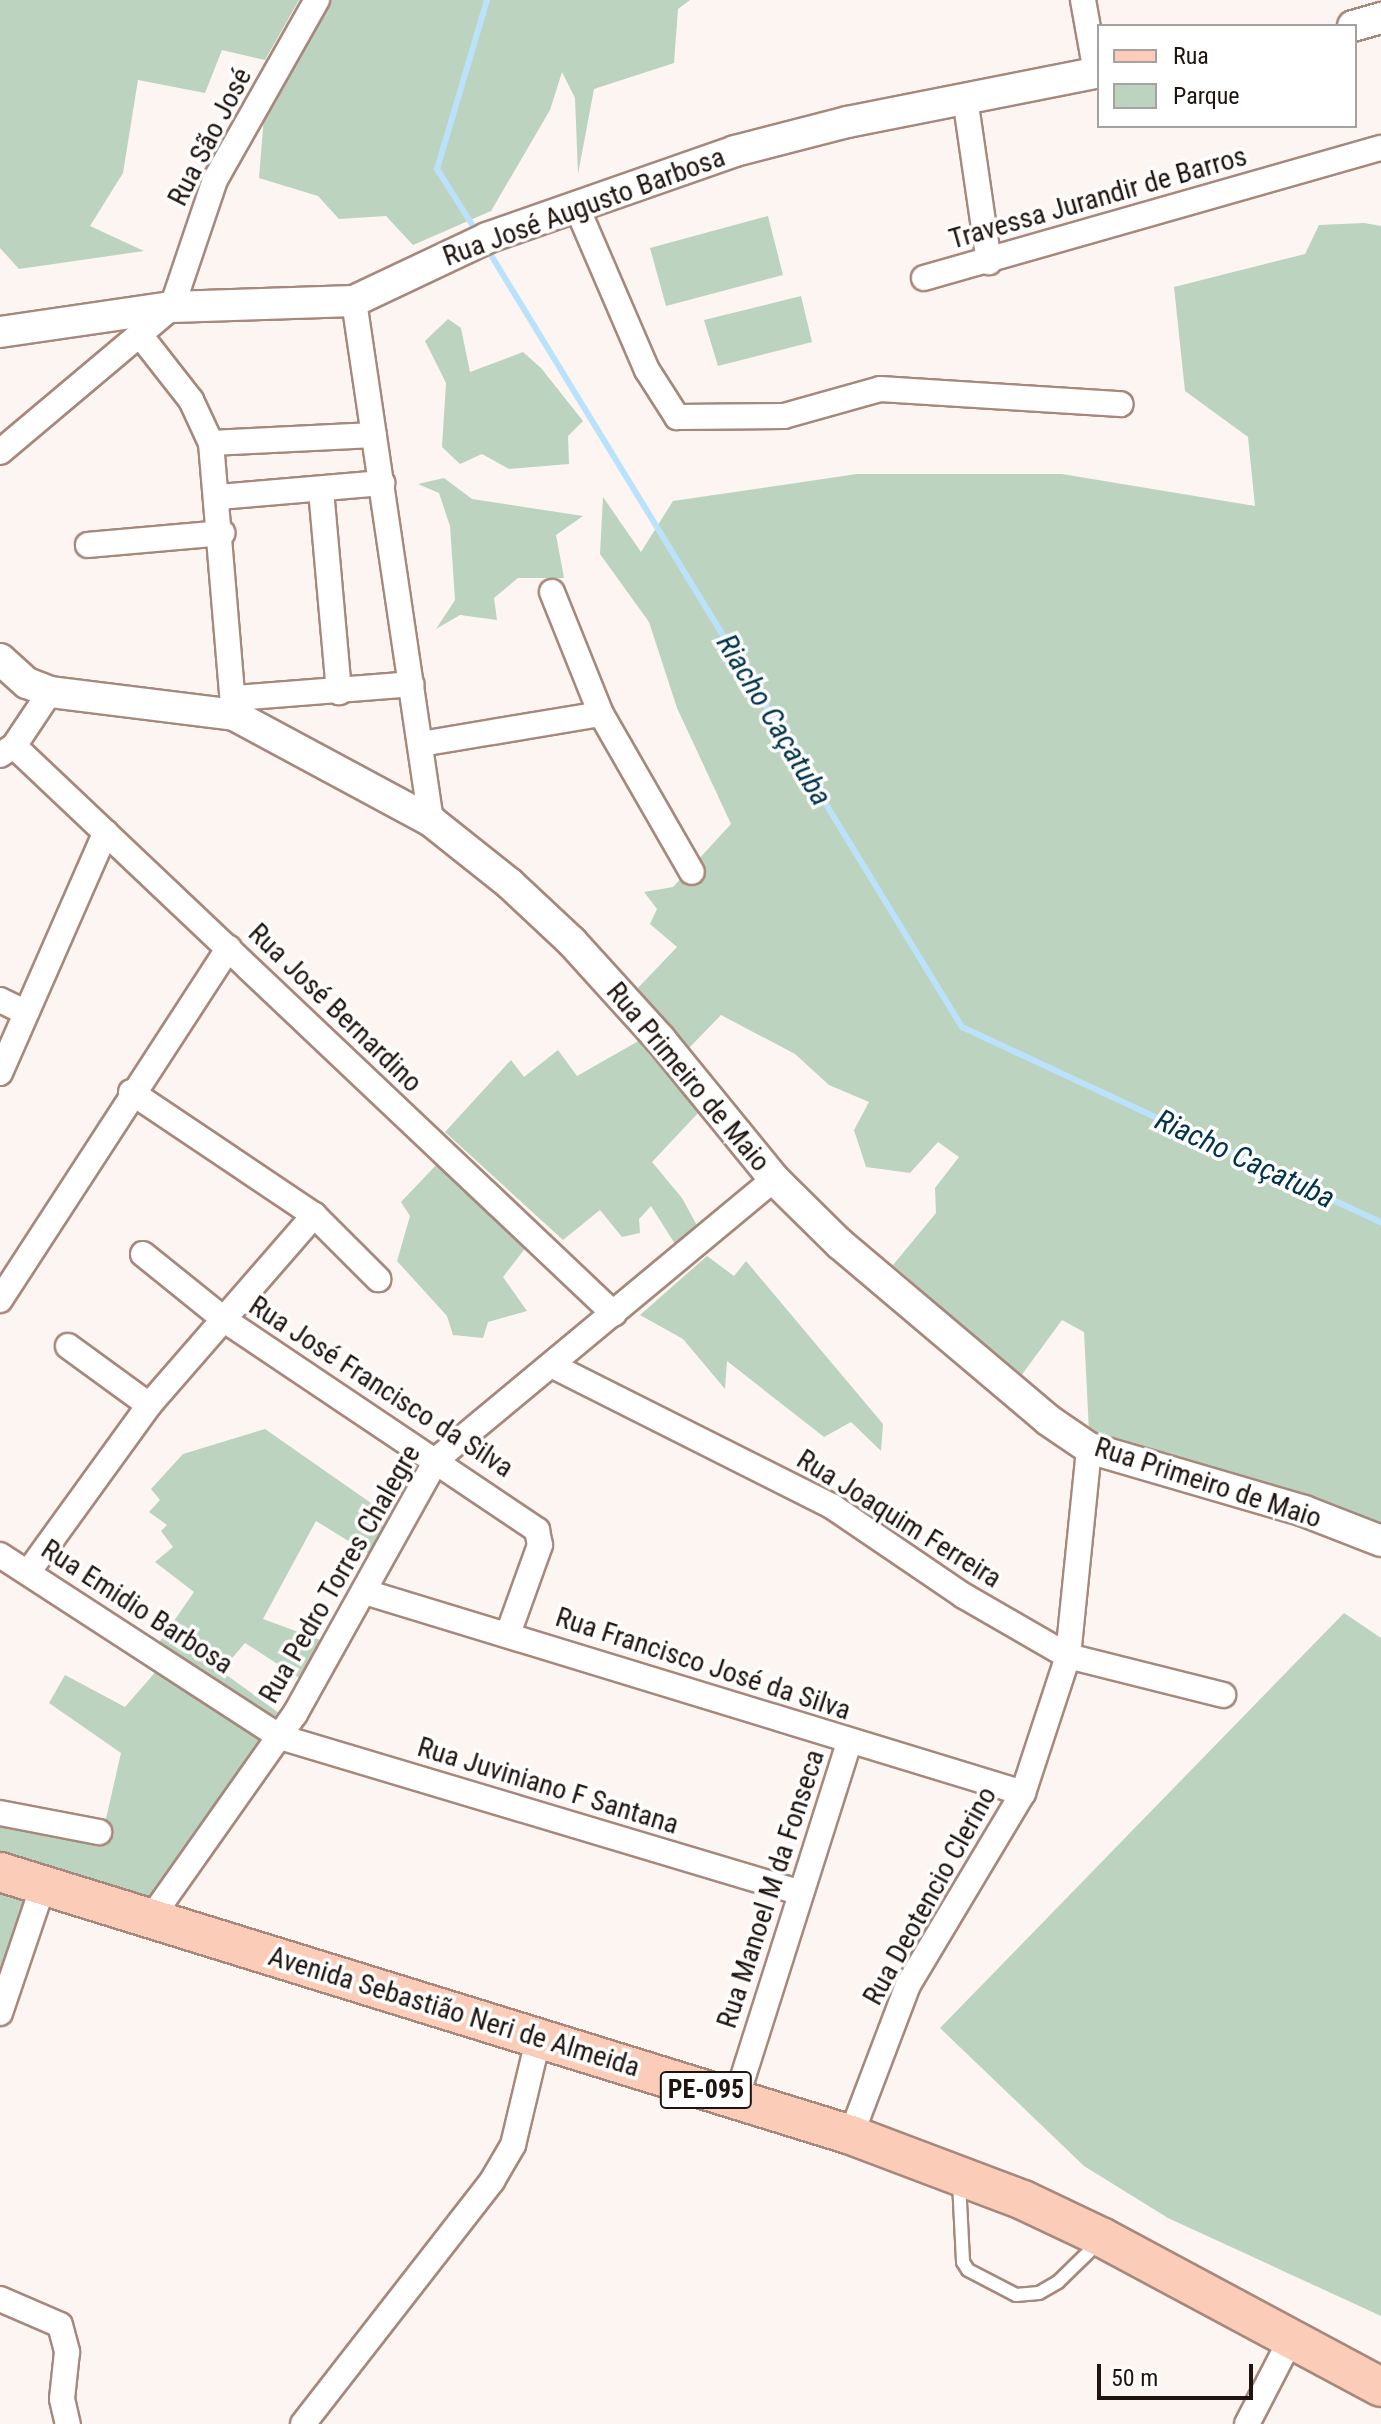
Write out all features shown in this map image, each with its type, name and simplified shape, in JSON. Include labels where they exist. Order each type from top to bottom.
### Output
[{"type":"main road","name":"Avenida Sebastião Neri de Almeida","points":[[0,1872],[851,2135],[959,2176],[1103,2238],[1381,2387]]},
{"type":"street","name":"Rua São José","points":[[172,307],[215,180],[317,0]]},
{"type":"street","points":[[1083,0],[1097,72]]},
{"type":"street","points":[[1357,25],[1381,18]]},
{"type":"street","name":"Rua José Augusto Barbosa","points":[[354,301],[487,238],[578,210],[735,151],[965,98],[1097,72]]},
{"type":"street","points":[[965,98],[989,262]]},
{"type":"street","name":"Travessa Jurandir de Barros","points":[[924,278],[1381,148]]},
{"type":"street","points":[[578,210],[647,370],[677,417],[784,416],[880,389],[1121,404]]},
{"type":"street","points":[[0,332],[172,307],[354,301],[431,821]]},
{"type":"street","points":[[0,452],[172,307]]},
{"type":"street","points":[[140,335],[191,400],[211,443],[219,497],[235,707],[411,684]]},
{"type":"street","points":[[211,443],[374,435]]},
{"type":"street","points":[[219,497],[382,483]]},
{"type":"street","points":[[321,490],[339,692]]},
{"type":"street","points":[[88,545],[222,533]]},
{"type":"street","points":[[552,592],[601,714],[692,872]]},
{"type":"street","name":"Rua Primeiro de Maio","points":[[0,659],[14,674],[50,692],[235,707],[431,821],[509,883],[572,942],[660,1039],[774,1179],[911,1305],[1048,1420],[1089,1448],[1304,1511],[1381,1541]]},
{"type":"street","points":[[7,751],[50,692]]},
{"type":"street","points":[[421,744],[601,714]]},
{"type":"street","name":"Rua José Bernardino","points":[[7,751],[106,832],[614,1314]]},
{"type":"street","points":[[0,1073],[106,832]]},
{"type":"street","points":[[0,1300],[131,1092],[229,948]]},
{"type":"street","points":[[0,1000],[25,1012]]},
{"type":"street","points":[[131,1092],[314,1215],[378,1279]]},
{"type":"street","name":"Rua Pedro Torres Chalegre","points":[[151,1918],[280,1737],[365,1592],[437,1459],[553,1366],[774,1179]]},
{"type":"street","points":[[29,1571],[149,1405],[226,1321],[314,1215]]},
{"type":"street","name":"Rua José Francisco da Silva","points":[[143,1254],[226,1321],[519,1514],[539,1534],[540,1545],[508,1634]]},
{"type":"street","points":[[68,1346],[149,1405]]},
{"type":"street","name":"Rua Joaquim Ferreira","points":[[553,1366],[833,1507],[964,1596],[1068,1656],[1223,1695]]},
{"type":"street","name":"Rua Deotencio Clerino","points":[[851,2135],[908,1985],[1023,1793],[1068,1656],[1089,1448]]},
{"type":"street","name":"Rua Emidio Barbosa","points":[[0,1555],[280,1737]]},
{"type":"street","name":"Rua Francisco José da Silva","points":[[365,1592],[1023,1793]]},
{"type":"street","name":"Rua Juviniano F Santana","points":[[280,1737],[798,1892]]},
{"type":"street","name":"Rua Manoel M da Fonseca","points":[[736,2099],[798,1892],[849,1742]]},
{"type":"street","points":[[0,1813],[99,1832]]},
{"type":"street","points":[[0,2013],[43,1886]]},
{"type":"street","points":[[303,2424],[492,2181],[513,2145],[538,2040]]},
{"type":"street","points":[[0,2299],[60,2325],[67,2352],[62,2399],[68,2424]]},
{"type":"street","points":[[1247,2424],[1292,2337]]},
{"type":"lane","points":[[959,2176],[963,2262],[1016,2295],[1039,2293],[1058,2282],[1103,2238]]},
{"type":"green space","points":[[0,0],[299,0],[265,60],[222,50],[205,93],[138,80],[123,173],[90,226],[144,251],[19,269],[0,248]]},
{"type":"green space","points":[[331,0],[690,0],[678,9],[674,63],[594,89],[578,174],[575,98],[562,72],[550,110],[491,211],[413,245],[386,216],[339,219],[318,196],[259,178],[264,116]]},
{"type":"green space","points":[[768,216],[783,275],[666,306],[650,248]]},
{"type":"green space","points":[[1364,223],[1381,226],[1381,1538],[1090,1451],[1084,1332],[1062,1320],[1021,1376],[893,1265],[936,1213],[935,1188],[959,1157],[938,1142],[910,1173],[866,1167],[854,1130],[869,1102],[829,1085],[795,1054],[721,1015],[688,1049],[635,991],[677,947],[650,924],[657,909],[644,892],[673,887],[731,824],[677,708],[649,622],[600,554],[603,497],[641,552],[673,501],[857,474],[1062,474],[1255,506],[1248,437],[1185,391],[1174,287],[1305,254],[1319,225]]},
{"type":"green space","points":[[801,296],[812,342],[718,366],[704,320]]},
{"type":"green space","points":[[448,319],[461,328],[470,372],[523,352],[541,368],[583,421],[568,436],[569,464],[509,469],[482,454],[460,464],[442,447],[446,383],[425,341]]},
{"type":"green space","points":[[444,478],[472,499],[583,516],[556,535],[564,578],[518,578],[494,598],[497,620],[460,615],[436,629],[455,600],[450,526],[439,493],[418,484]]},
{"type":"green space","points":[[642,1039],[700,1111],[652,1162],[682,1198],[700,1231],[675,1244],[651,1206],[639,1219],[640,1233],[622,1237],[600,1210],[563,1240],[445,1132],[511,1060],[524,1077],[558,1050],[577,1076]]},
{"type":"green space","points":[[439,1162],[527,1246],[503,1277],[527,1311],[488,1322],[483,1338],[453,1335],[447,1316],[397,1261],[410,1216],[401,1202]]},
{"type":"green space","points":[[707,1256],[734,1276],[746,1261],[883,1424],[881,1451],[851,1422],[824,1437],[727,1361],[725,1389],[683,1339],[640,1315]]},
{"type":"green space","points":[[265,1429],[401,1524],[381,1561],[316,1521],[263,1619],[334,1645],[310,1685],[245,1643],[221,1671],[290,1721],[161,1919],[0,1868],[0,1801],[105,1823],[121,1753],[49,1703],[65,1675],[125,1707],[164,1662],[158,1644],[194,1592],[155,1562],[173,1547],[161,1531],[167,1525],[149,1512],[160,1500],[151,1489],[183,1454]]},
{"type":"green space","points":[[1344,1613],[1381,1638],[1381,2316],[1168,2218],[1084,2166],[940,2028]]},
{"type":"green space","points":[[0,1888],[38,1899],[0,2020]]},
{"type":"waterway","name":"Riacho Caçatuba","points":[[478,234],[437,169],[487,0]]},
{"type":"waterway","name":"Riacho Caçatuba","points":[[486,247],[962,1027],[1381,1222]]}]
